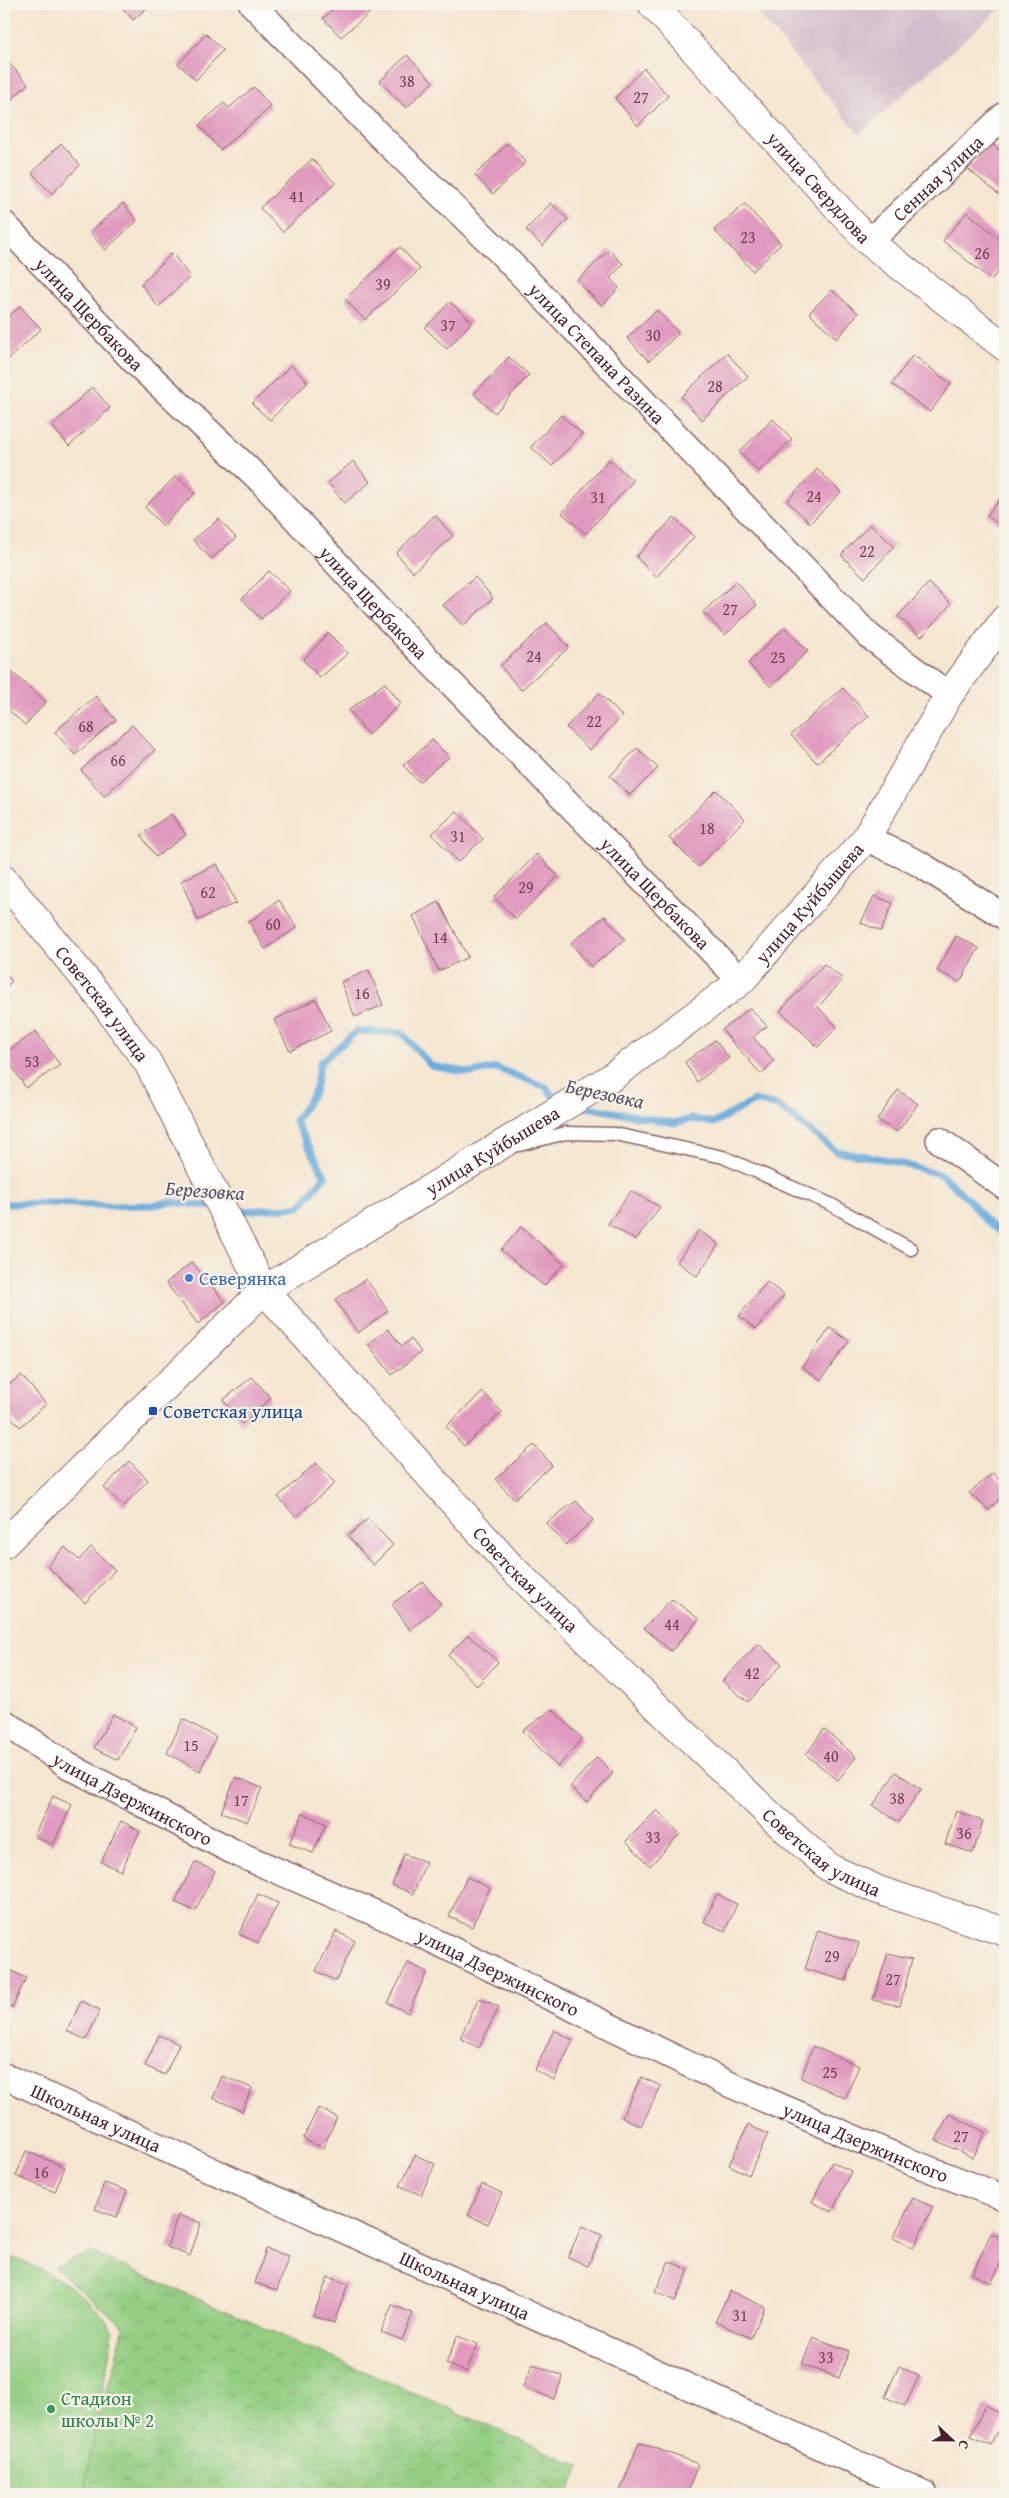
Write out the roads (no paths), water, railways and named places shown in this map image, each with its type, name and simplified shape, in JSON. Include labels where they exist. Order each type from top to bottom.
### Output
[{"type":"street","name":"улица Степана Разина","points":[[252,4],[378,134],[498,250],[868,636],[950,695]]},
{"type":"street","name":"улица Свердлова","points":[[652,4],[869,242],[1005,347]]},
{"type":"street","name":"Сенная улица","points":[[869,242],[1005,115]]},
{"type":"street","name":"улица Щербакова","points":[[4,224],[135,362],[260,479],[378,608],[741,981]]},
{"type":"street","name":"улица Куйбышева","points":[[4,1544],[264,1290],[609,1079],[741,981],[866,838],[950,695],[1005,619]]},
{"type":"street","points":[[866,838],[918,863],[1005,917]]},
{"type":"street","name":"Советская улица","points":[[4,880],[99,996],[148,1063],[182,1126],[264,1290],[510,1566],[773,1818],[830,1868],[878,1890],[1005,1932]]},
{"type":"street","points":[[938,1140],[1005,1187]]},
{"type":"street","name":"улица Дзержинского","points":[[4,1722],[68,1766],[234,1852],[391,1920],[731,2085],[904,2159],[1005,2198]]},
{"type":"street","name":"Школьная улица","points":[[4,2076],[925,2494]]},
{"type":"lane","points":[[494,1151],[566,1133],[615,1134],[723,1157],[830,1204],[911,1249]]},
{"type":"waterway","name":"Березовка","points":[[231,1209],[243,1211],[299,1207],[325,1176],[295,1121],[315,1091],[320,1063],[357,1031],[402,1033],[431,1066],[472,1073],[496,1068],[546,1087],[558,1103]]},
{"type":"waterway","name":"Березовка","points":[[581,1106],[674,1123],[692,1119],[714,1123],[754,1101],[778,1106],[836,1151],[888,1160],[942,1175],[969,1200],[986,1221],[1005,1235]]},
{"type":"waterway","name":"Березовка","points":[[4,1204],[52,1203],[111,1206],[154,1205],[169,1202],[215,1207]]},
{"type":"waterway","name":"Березовка","points":[[1005,1431],[1005,1444]]},
{"type":"place","name":"Северянка","points":[[189,1278]]},
{"type":"place","name":"Советская улица","points":[[153,1411]]},
{"type":"place","name":"Стадион школы № 2","points":[[51,2409]]}]
